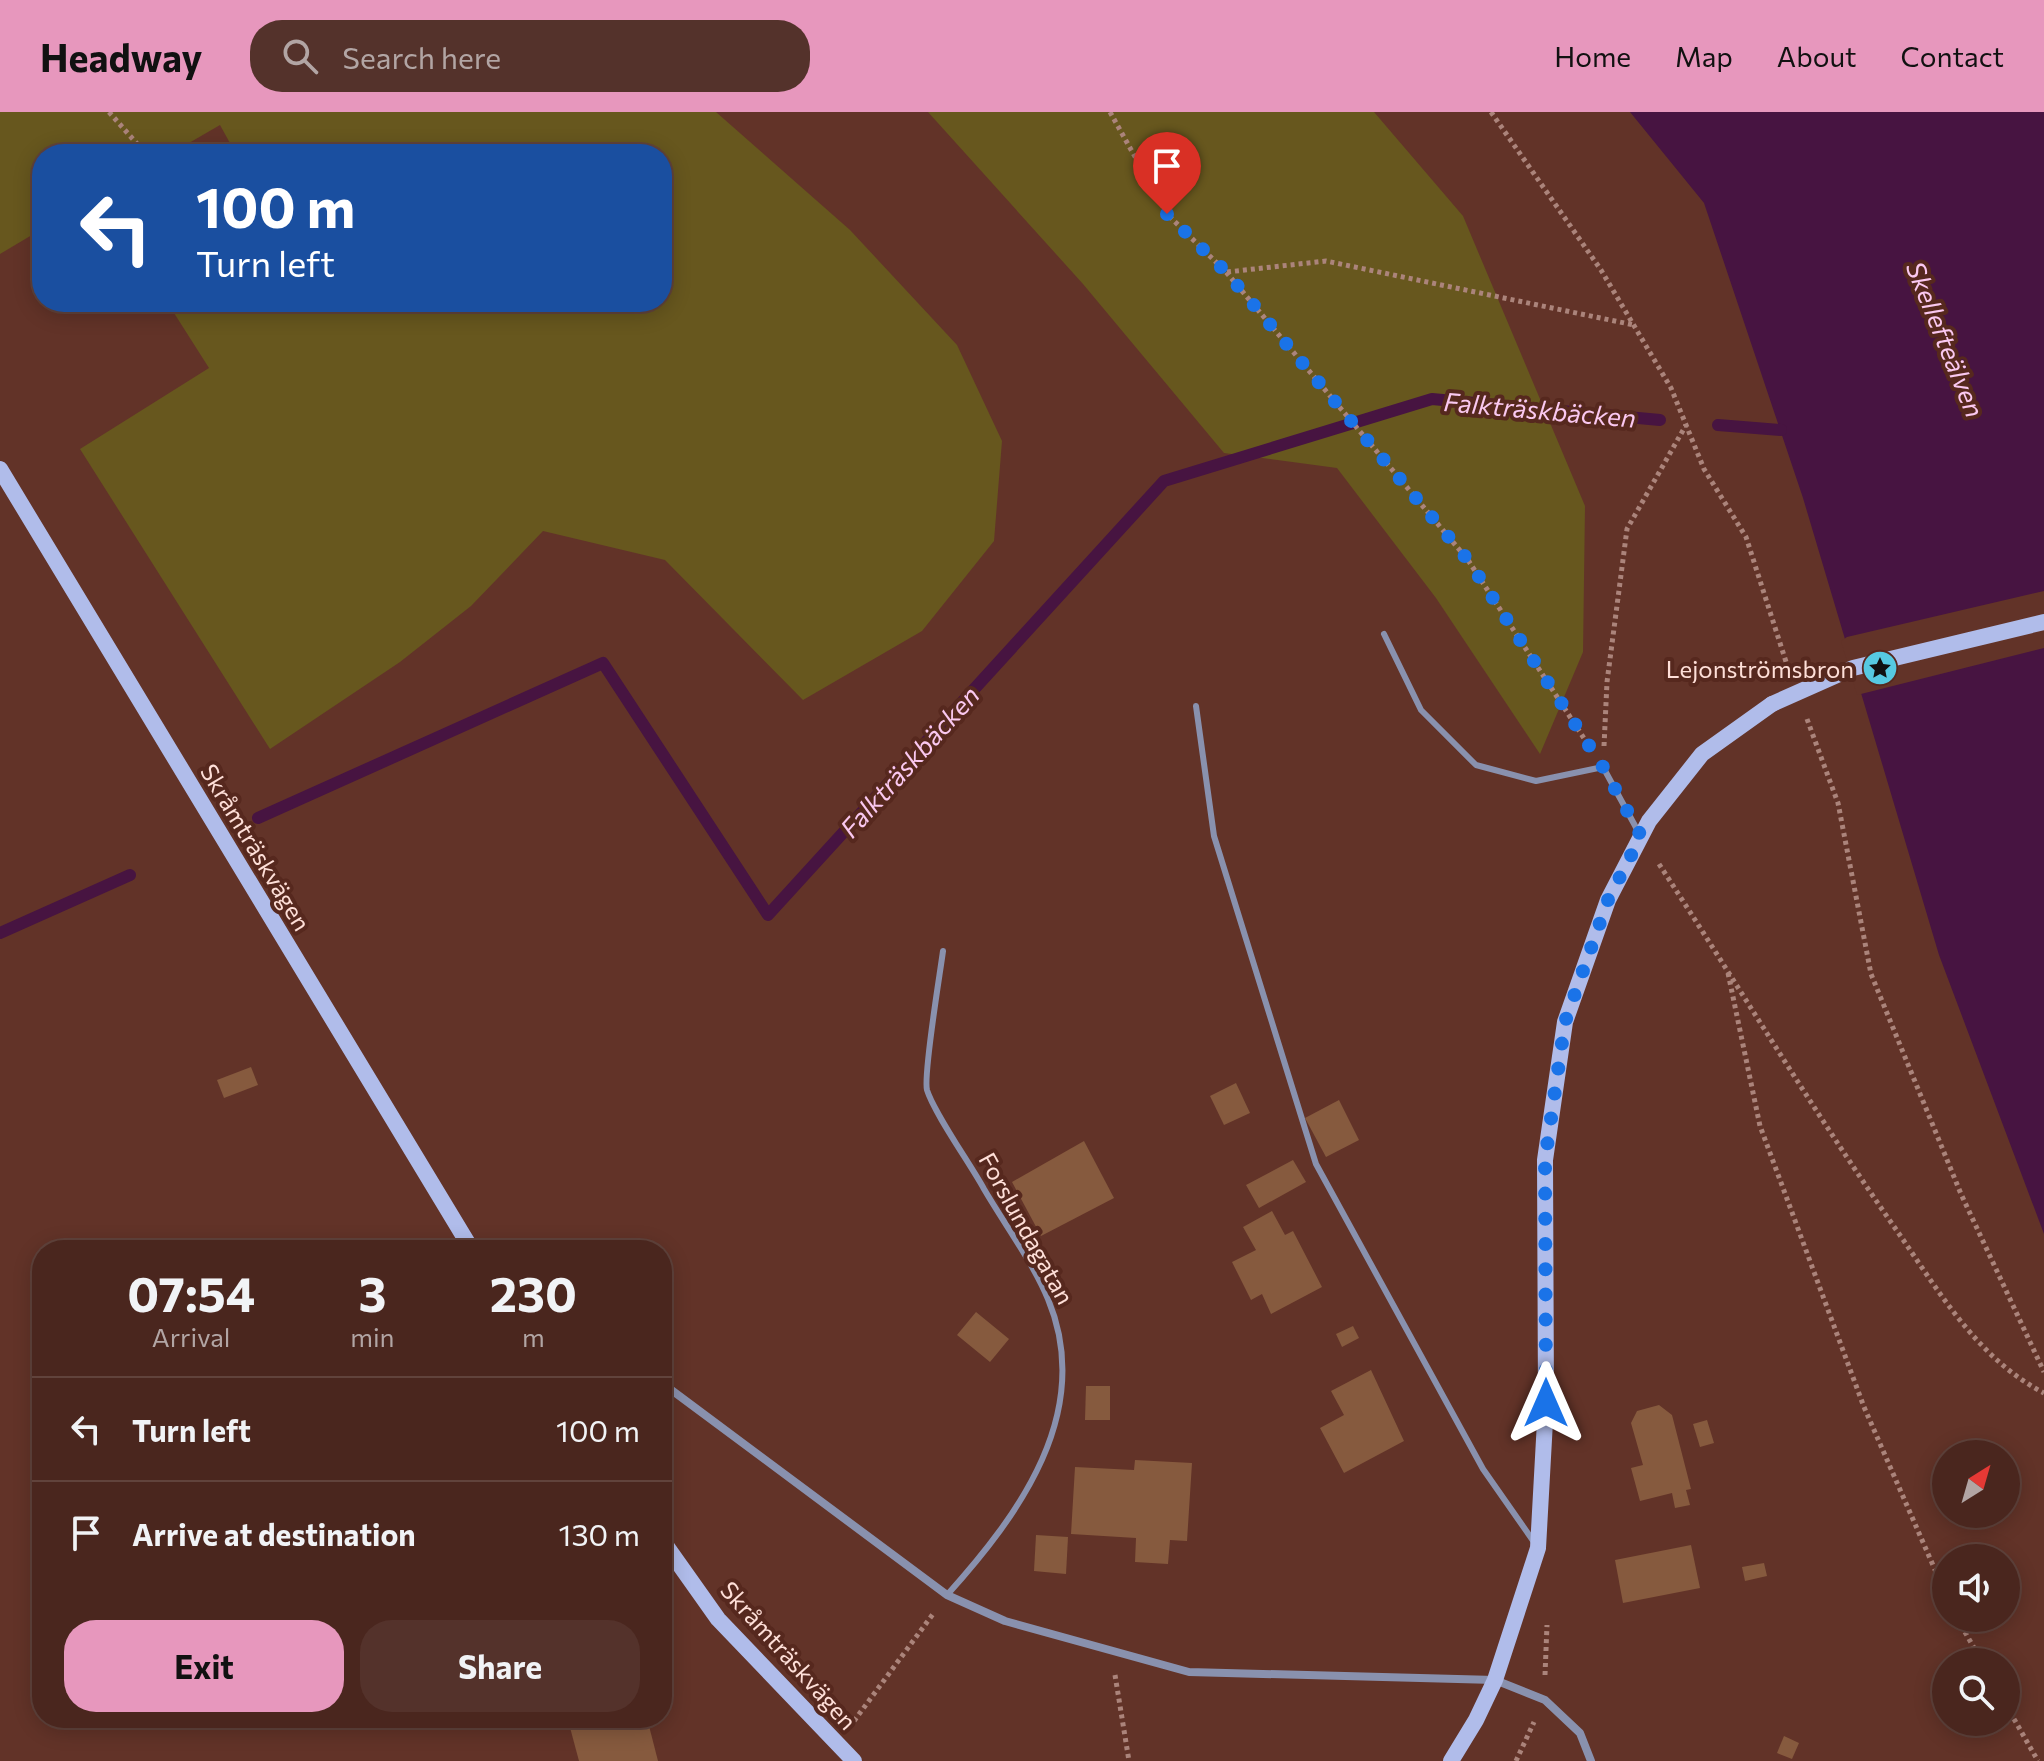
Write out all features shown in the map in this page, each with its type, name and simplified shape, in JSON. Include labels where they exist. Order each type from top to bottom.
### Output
[{"type":"street","name":"Skråmträskvägen","points":[[0,469],[466,1240]]},
{"type":"street","points":[[1451,1761],[1495,1680],[1538,1548],[1546,1403],[1545,1160],[1551,1114],[1565,1022],[1608,900],[1641,836],[1702,754],[1772,704],[1853,668],[2044,622]]},
{"type":"street","points":[[672,1390],[947,1595],[1005,1621],[1189,1672],[1495,1680],[1545,1700],[1580,1733],[1591,1761]]},
{"type":"street","name":"Skråmträskvägen","points":[[672,1554],[718,1619],[854,1761]]},
{"type":"lane","points":[[1384,634],[1421,710],[1476,765],[1536,781],[1603,767],[1641,836]]},
{"type":"lane","points":[[1196,706],[1214,836],[1316,1164],[1483,1469],[1538,1548]]},
{"type":"lane","name":"Forslundagatan","points":[[943,951],[926,1088],[1048,1298],[1061,1340],[1063,1387],[1053,1436],[1028,1493],[990,1547],[947,1595]]},
{"type":"path","points":[[109,112],[137,144]]},
{"type":"path","points":[[1110,112],[1167,214],[1226,272],[1468,560],[1603,767]]},
{"type":"path","points":[[1226,272],[1326,261],[1634,325]]},
{"type":"path","points":[[1603,767],[1607,682],[1627,529],[1686,424]]},
{"type":"path","points":[[1641,836],[1727,968],[1826,1130],[1969,1334],[2030,1386],[2044,1393]]},
{"type":"path","points":[[1727,968],[1760,1126],[1864,1407],[1932,1563]]},
{"type":"path","points":[[837,1744],[947,1595]]},
{"type":"path","points":[[1111,1650],[1129,1761]]},
{"type":"path","points":[[2020,1730],[2038,1761]]},
{"type":"shaded area","points":[[0,112],[716,112],[850,230],[957,345],[1002,441],[994,541],[922,631],[803,700],[665,560],[543,531],[471,606],[400,662],[270,749],[80,449],[209,368],[173,312],[672,312],[672,144],[230,144],[220,125],[187,144],[32,144],[32,235],[0,254]]},
{"type":"shaded area","points":[[928,112],[1374,112],[1463,216],[1585,506],[1583,652],[1540,754],[1436,598],[1337,468],[1224,453],[1083,284]]},
{"type":"water","name":"Skellefteälven","points":[[1630,112],[2044,112],[2044,1234],[1939,955],[1803,498],[1704,203]]},
{"type":"pier","name":"Lejonströmsbron","points":[[2044,591],[2044,648],[1857,695],[1841,641],[1847,637]]},
{"type":"building","points":[[251,1067],[258,1085],[224,1098],[217,1080]]},
{"type":"building","points":[[1236,1083],[1250,1113],[1224,1125],[1210,1096]]},
{"type":"building","points":[[1339,1100],[1359,1140],[1326,1157],[1305,1118]]},
{"type":"building","points":[[1084,1141],[1114,1198],[1041,1236],[1012,1182]]},
{"type":"building","points":[[1293,1160],[1306,1182],[1259,1208],[1246,1185]]},
{"type":"building","points":[[1272,1211],[1285,1235],[1293,1231],[1322,1287],[1271,1314],[1262,1294],[1251,1300],[1232,1262],[1256,1250],[1243,1227]]},
{"type":"building","points":[[976,1312],[1009,1339],[990,1362],[957,1335]]},
{"type":"building","points":[[1353,1326],[1359,1338],[1342,1347],[1336,1334]]},
{"type":"building","points":[[1371,1370],[1404,1441],[1344,1473],[1320,1428],[1344,1415],[1331,1391]]},
{"type":"building","points":[[1086,1386],[1110,1386],[1110,1420],[1085,1420]]},
{"type":"building","points":[[1659,1405],[1672,1415],[1691,1489],[1686,1490],[1690,1505],[1675,1508],[1672,1493],[1640,1501],[1631,1468],[1643,1465],[1631,1423],[1637,1411]]},
{"type":"building","points":[[1707,1420],[1714,1443],[1700,1447],[1693,1424]]},
{"type":"building","points":[[1135,1460],[1192,1463],[1187,1541],[1170,1540],[1168,1564],[1135,1562],[1136,1538],[1071,1534],[1075,1467],[1134,1470]]},
{"type":"building","points":[[1036,1535],[1068,1537],[1066,1574],[1034,1571]]},
{"type":"building","points":[[1691,1545],[1700,1588],[1623,1603],[1615,1560]]},
{"type":"building","points":[[1764,1563],[1767,1576],[1745,1581],[1742,1567]]},
{"type":"building","points":[[570,1728],[650,1728],[658,1761],[579,1761]]},
{"type":"building","points":[[1784,1736],[1799,1743],[1792,1759],[1777,1753]]},
{"type":"waterway","name":"Falkträskbäcken","points":[[258,818],[603,663],[768,915],[1164,481],[1432,399],[1660,420]]},
{"type":"waterway","name":"Falkträskbäcken","points":[[1718,425],[1781,430]]},
{"type":"waterway","name":"Falkträskbäcken","points":[[0,933],[130,875]]},
{"type":"place","name":"Lejonströmsbron","points":[[1880,668]]},
{"type":"route","points":[[1167,214],[1226,272],[1468,560],[1603,767],[1641,836],[1608,900],[1565,1022],[1545,1160],[1546,1403]]}]
